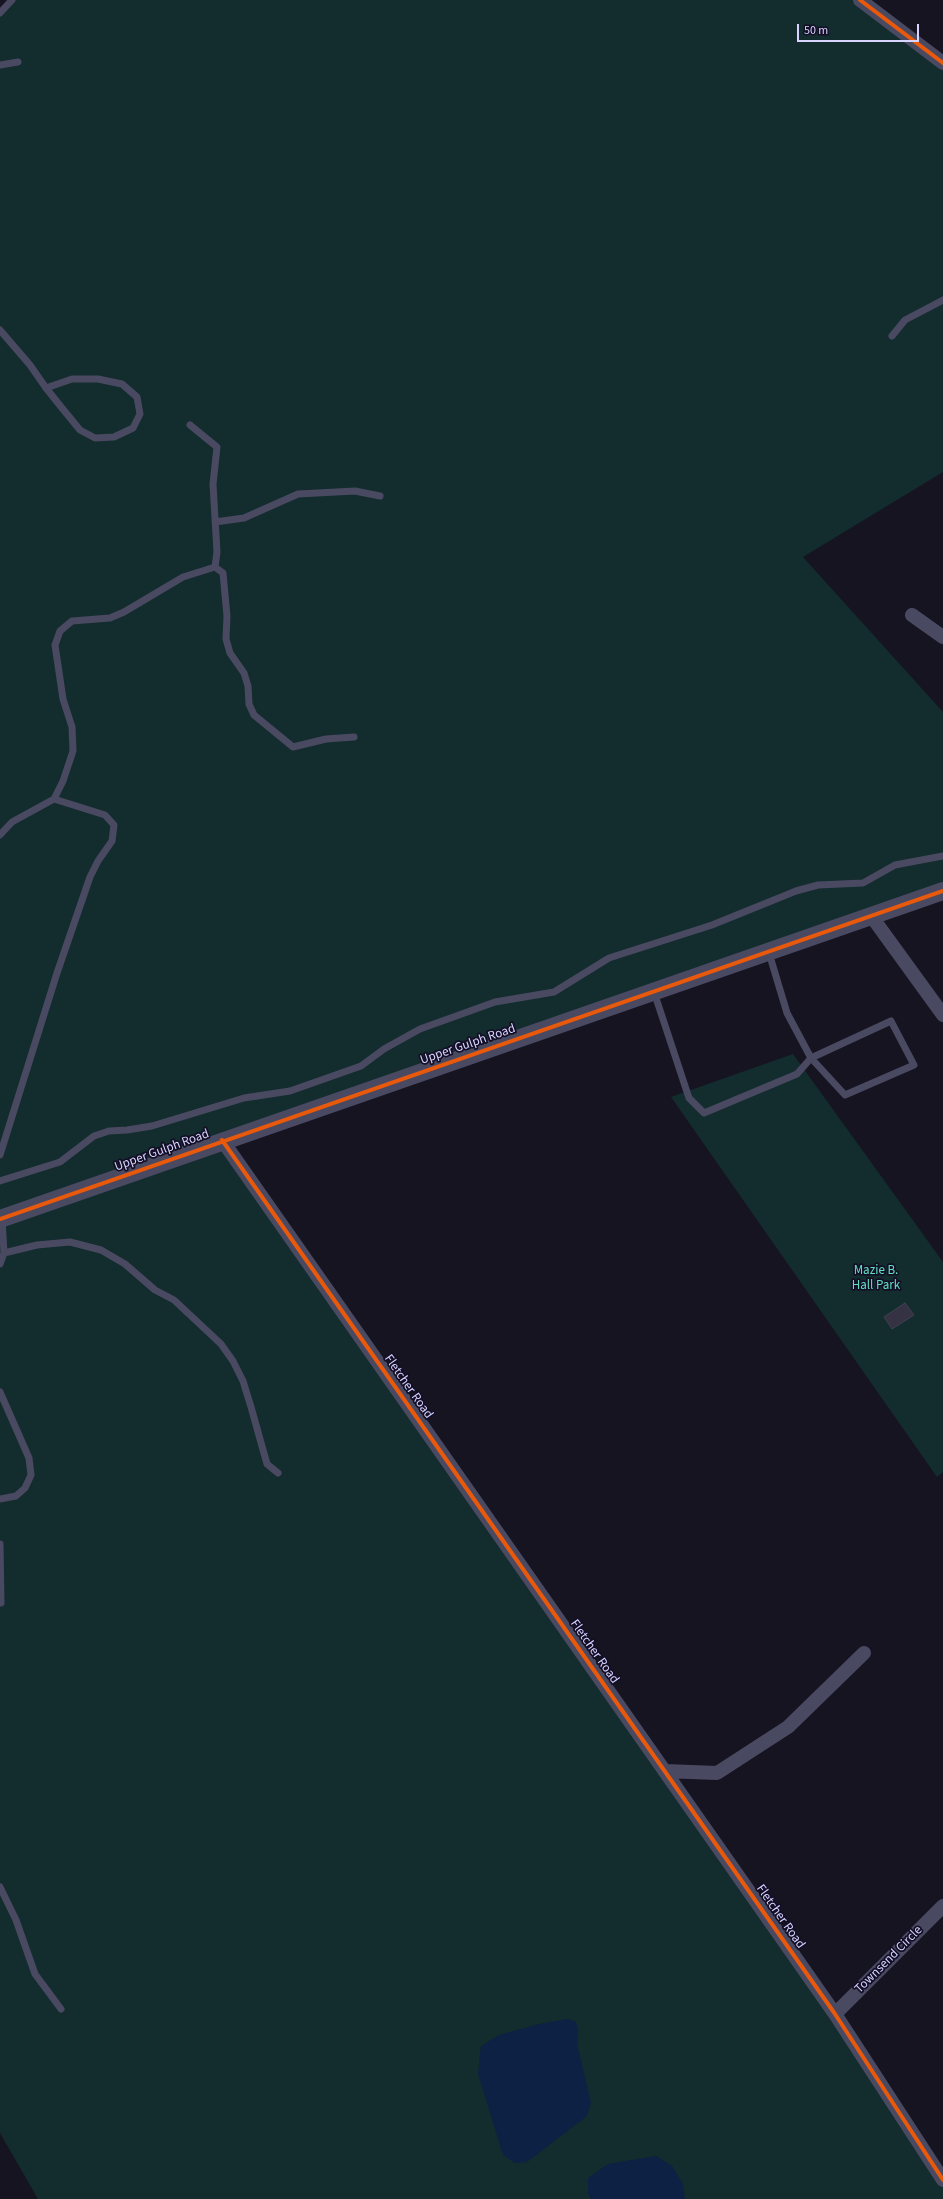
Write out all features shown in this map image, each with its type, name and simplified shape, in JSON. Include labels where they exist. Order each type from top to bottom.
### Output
[{"type":"street","points":[[860,0],[943,63]]},
{"type":"street","points":[[912,615],[943,636]]},
{"type":"street","name":"Upper Gulph Road","points":[[1,1219],[222,1140],[769,953],[943,891]]},
{"type":"street","points":[[872,917],[943,1015]]},
{"type":"street","name":"Fletcher Road","points":[[222,1140],[836,2014],[943,2180]]},
{"type":"street","points":[[665,1771],[717,1773],[788,1727],[864,1653]]},
{"type":"street","name":"Townsend Circle","points":[[836,2014],[943,1906]]},
{"type":"lane","points":[[0,13],[12,0]]},
{"type":"lane","points":[[0,65],[18,62]]},
{"type":"lane","points":[[892,336],[905,320],[943,300]]},
{"type":"lane","points":[[0,330],[46,388],[80,430],[95,438],[114,437],[133,428],[140,414],[137,397],[122,384],[98,379],[72,379],[46,388]]},
{"type":"lane","points":[[190,425],[217,447],[213,484],[217,552],[215,567]]},
{"type":"lane","points":[[215,522],[244,518],[298,494],[355,491],[380,496]]},
{"type":"lane","points":[[215,567],[223,573],[227,616],[226,639],[230,653],[244,673],[248,686],[249,704],[254,715],[293,747],[326,739],[354,737]]},
{"type":"lane","points":[[0,835],[12,822],[54,799],[64,782],[73,751],[72,727],[63,699],[55,645],[60,631],[72,621],[110,618],[124,612],[183,576],[215,567]]},
{"type":"lane","points":[[0,1155],[57,973],[90,877],[98,861],[112,841],[114,825],[105,815],[54,799]]},
{"type":"lane","points":[[0,1182],[60,1162],[94,1136],[109,1131],[152,1126],[244,1098],[290,1091],[361,1066],[384,1049],[420,1029],[494,1002],[554,992],[609,958],[712,925],[796,891],[818,885],[863,883],[895,865],[943,856]]},
{"type":"lane","points":[[654,992],[689,1098],[704,1113],[797,1074],[811,1058],[891,1021],[914,1065],[845,1095],[811,1058],[787,1013],[769,953]]},
{"type":"lane","points":[[0,1264],[4,1253],[1,1219]]},
{"type":"lane","points":[[4,1253],[37,1245],[70,1242],[101,1250],[125,1264],[155,1290],[174,1300],[221,1344],[233,1361],[243,1381],[267,1464],[278,1473]]},
{"type":"lane","points":[[0,1392],[29,1458],[31,1475],[26,1488],[16,1496],[0,1499]]},
{"type":"lane","points":[[0,1544],[1,1602]]},
{"type":"lane","points":[[0,1887],[16,1920],[35,1974],[61,2009]]},
{"type":"green space","points":[[12,0],[860,0],[943,63],[943,472],[803,557],[943,712],[943,891],[223,1140],[943,2180],[943,2199],[38,2199],[0,2133],[0,13]]},
{"type":"green space","name":"Mazie B. Hall Park","points":[[793,1054],[943,1262],[943,1472],[937,1477],[671,1097]]},
{"type":"water","points":[[568,2019],[576,2022],[578,2029],[577,2044],[591,2103],[587,2116],[527,2162],[515,2163],[503,2155],[478,2074],[481,2046],[499,2035],[539,2024]]},
{"type":"water","points":[[656,2156],[672,2166],[683,2184],[685,2199],[591,2199],[588,2194],[588,2178],[608,2164]]},
{"type":"building","points":[[905,1303],[914,1315],[892,1329],[884,1317]]},
{"type":"cycle path","points":[[860,0],[943,63]]},
{"type":"cycle path","points":[[0,1219],[943,891]]},
{"type":"cycle path","points":[[222,1140],[835,2014],[943,2180]]}]
